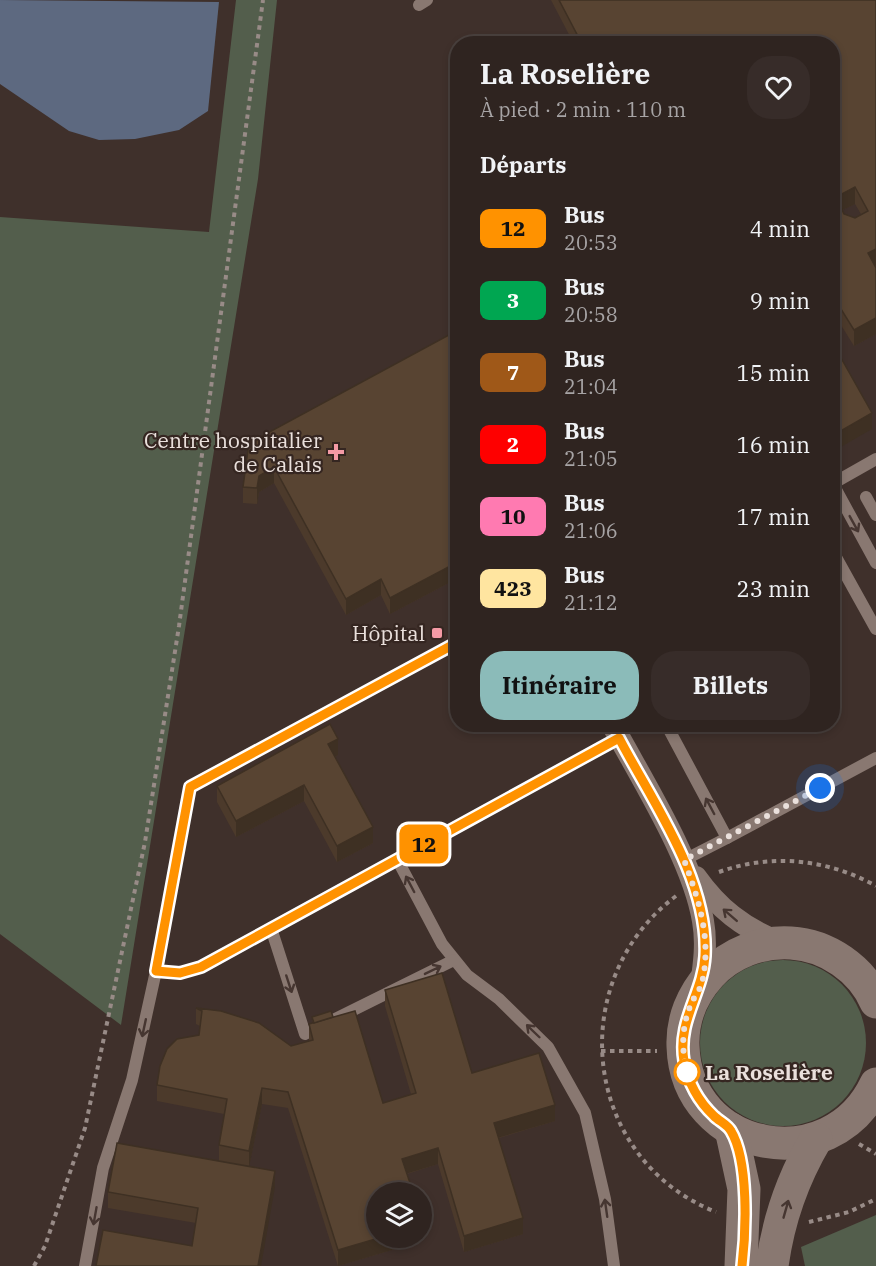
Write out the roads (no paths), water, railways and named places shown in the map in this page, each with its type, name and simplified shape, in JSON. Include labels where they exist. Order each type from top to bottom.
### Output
[{"type":"street","points":[[616,732],[684,860],[703,920],[705,957],[701,985],[686,1021],[684,1061],[698,1096],[716,1118],[749,1138],[768,1143],[797,1144],[816,1139],[851,1119],[866,1102],[876,1084]]},
{"type":"street","points":[[684,860],[728,914],[747,928],[780,943]]},
{"type":"street","points":[[701,985],[731,957],[760,945],[780,943],[812,947],[841,961],[860,977],[876,1002]]},
{"type":"street","points":[[841,961],[876,966]]},
{"type":"street","points":[[731,1129],[744,1189],[741,1266]]},
{"type":"street","points":[[772,1266],[792,1187],[816,1139]]},
{"type":"lane","points":[[840,480],[876,459]]},
{"type":"lane","points":[[840,497],[876,563]]},
{"type":"lane","points":[[866,497],[876,515]]},
{"type":"lane","points":[[840,564],[876,629]]},
{"type":"lane","points":[[86,1266],[104,1168],[132,1080],[156,971],[190,787],[450,646]]},
{"type":"lane","points":[[156,971],[180,973],[201,967],[397,859],[613,732]]},
{"type":"lane","points":[[670,732],[727,838]]},
{"type":"lane","points":[[684,860],[876,758]]},
{"type":"lane","points":[[397,859],[442,944],[467,975],[499,999],[548,1047],[585,1113],[605,1199],[614,1266]]},
{"type":"lane","points":[[270,928],[305,1034],[454,960]]},
{"type":"water","points":[[0,0],[219,2],[208,111],[179,130],[135,139],[99,140],[69,131],[0,84]]},
{"type":"place","name":"Centre hospitalier de Calais","points":[[336,452]]},
{"type":"place","name":"Hôpital","points":[[437,633]]},
{"type":"place","name":"La Roselière","points":[[687,1072]]}]
